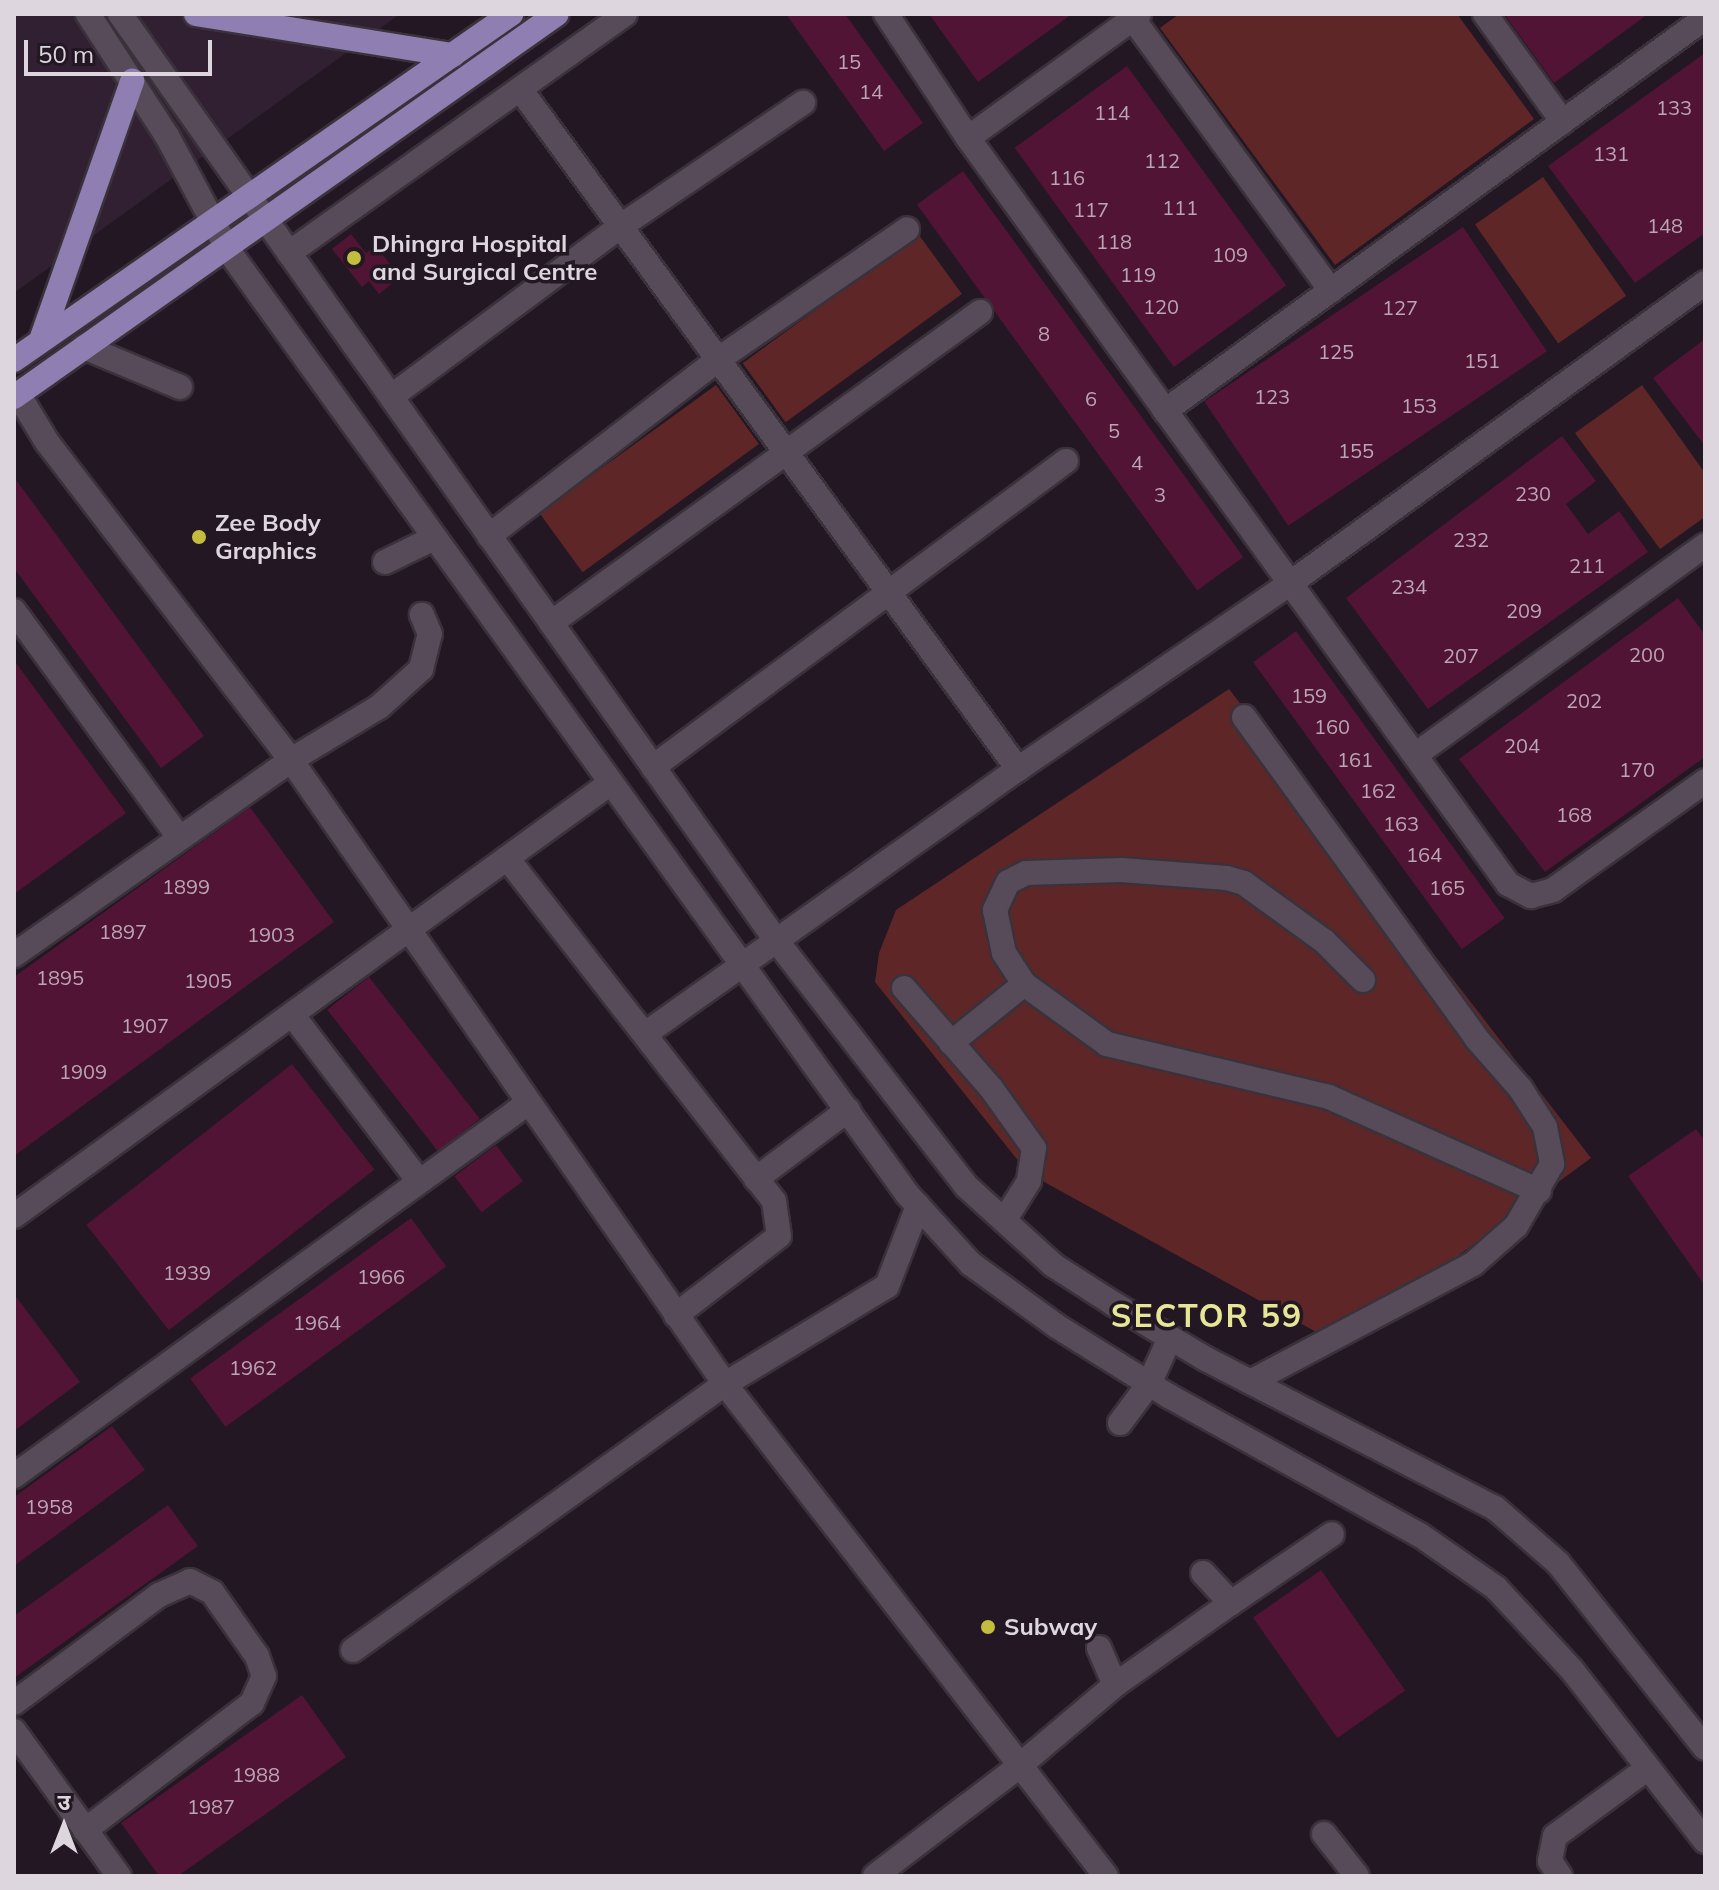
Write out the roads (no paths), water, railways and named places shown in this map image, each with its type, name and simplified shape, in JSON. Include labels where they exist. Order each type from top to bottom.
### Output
[{"type":"main road","points":[[196,14],[453,55]]},
{"type":"main road","points":[[14,360],[511,14]]},
{"type":"main road","points":[[16,395],[267,223],[557,14]]},
{"type":"main road","points":[[41,340],[132,81]]},
{"type":"street","points":[[88,14],[132,81],[228,250],[432,539],[918,1206],[971,1264],[1149,1384],[1420,1535],[1496,1588],[1572,1670],[1705,1841]]},
{"type":"street","points":[[120,14],[248,199],[392,396],[776,940],[966,1186],[1053,1265],[1170,1338],[1495,1508],[1528,1534],[1607,1622],[1705,1748]]},
{"type":"street","points":[[289,253],[625,14]]},
{"type":"street","points":[[886,14],[968,138],[1418,753],[1508,884],[1531,896],[1553,890],[1705,781]]},
{"type":"street","points":[[1485,14],[1563,122]]},
{"type":"street","points":[[968,138],[1136,16],[1331,291]]},
{"type":"street","points":[[1165,411],[1705,18]]},
{"type":"street","points":[[520,89],[716,361],[1018,769]]},
{"type":"street","points":[[392,396],[621,226],[803,103]]},
{"type":"street","points":[[489,536],[716,361],[907,229]]},
{"type":"street","points":[[645,1034],[1018,769],[1292,582],[1705,283]]},
{"type":"street","points":[[551,623],[980,312]]},
{"type":"street","points":[[84,347],[180,387]]},
{"type":"street","points":[[16,395],[47,442],[291,760],[725,1384],[1104,1875]]},
{"type":"street","points":[[653,767],[886,590],[1066,461]]},
{"type":"street","points":[[385,562],[432,539]]},
{"type":"street","points":[[1418,753],[1705,545]]},
{"type":"street","points":[[14,611],[179,837]]},
{"type":"street","points":[[19,943],[291,760],[379,707],[421,669],[430,634],[422,615]]},
{"type":"street","points":[[1244,717],[1545,1127],[1552,1164],[1516,1226],[1473,1264],[1250,1382]]},
{"type":"street","points":[[14,1216],[294,1017],[609,784]]},
{"type":"street","points":[[507,858],[774,1201],[779,1236],[676,1315]]},
{"type":"street","points":[[1363,980],[1324,941],[1244,883],[1195,873],[1121,870],[1026,873],[1008,882],[999,896],[995,923],[1004,953],[1024,984],[1107,1044],[1329,1097],[1539,1191]]},
{"type":"street","points":[[951,1043],[1024,984]]},
{"type":"street","points":[[904,988],[1034,1148],[1029,1181],[1004,1221]]},
{"type":"street","points":[[294,1017],[419,1181]]},
{"type":"street","points":[[14,1476],[528,1103]]},
{"type":"street","points":[[756,1179],[848,1110]]},
{"type":"street","points":[[353,1650],[725,1384],[887,1286],[918,1206]]},
{"type":"street","points":[[1120,1423],[1149,1384],[1170,1338]]},
{"type":"street","points":[[875,1876],[1018,1767],[1115,1685],[1332,1534]]},
{"type":"street","points":[[1203,1573],[1231,1603]]},
{"type":"street","points":[[14,1703],[159,1595],[190,1581],[212,1592],[257,1656],[264,1676],[252,1703],[85,1830]]},
{"type":"street","points":[[1099,1648],[1115,1685]]},
{"type":"street","points":[[14,1731],[119,1876]]},
{"type":"street","points":[[1560,1876],[1550,1861],[1555,1836],[1648,1768]]},
{"type":"street","points":[[1324,1834],[1357,1876]]},
{"type":"place","name":"Dhingra Hospital and Surgical Centre","points":[[354,258]]},
{"type":"place","name":"Zee Body Graphics","points":[[199,537]]},
{"type":"place","name":"Subway","points":[[988,1627]]},
{"type":"district","name":"SECTOR 59","points":[[1207,1315]]}]
